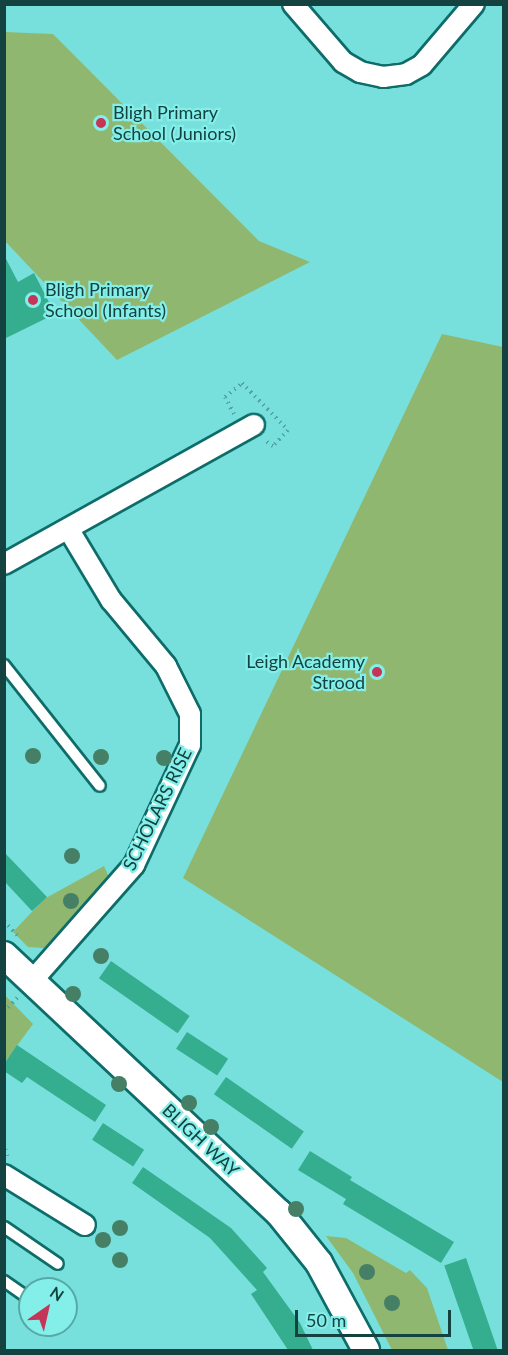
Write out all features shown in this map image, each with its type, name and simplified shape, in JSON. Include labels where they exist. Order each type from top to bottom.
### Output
[{"type":"street","points":[[293,4],[343,62],[364,74],[383,77],[406,74],[422,65],[474,4]]},
{"type":"street","points":[[4,564],[69,530],[254,425]]},
{"type":"street","name":"SCHOLARS RISE","points":[[29,993],[134,865],[190,745],[190,714],[166,666],[111,600],[69,530]]},
{"type":"street","name":"BLIGH WAY","points":[[13,947],[29,993],[279,1213],[319,1263],[366,1350]]},
{"type":"street","points":[[4,1175],[85,1225]]},
{"type":"lane","points":[[4,665],[100,786]]},
{"type":"lane","points":[[4,1227],[58,1264]]},
{"type":"lane","points":[[4,1281],[18,1291]]},
{"type":"path","points":[[4,921],[13,947]]},
{"type":"path","points":[[4,1012],[18,996],[29,993]]},
{"type":"green space","name":"Bligh Primary School (Juniors)","points":[[5,32],[53,34],[259,241],[310,262],[117,360],[5,241]]},
{"type":"green space","name":"Leigh Academy Strood","points":[[442,334],[503,347],[503,1082],[183,878]]},
{"type":"green space","points":[[104,866],[109,877],[44,948],[28,947],[13,932],[44,899]]},
{"type":"green space","points":[[4,994],[33,1024],[5,1062],[4,1062]]},
{"type":"green space","points":[[326,1236],[346,1238],[406,1273],[410,1270],[427,1288],[448,1350],[392,1350],[353,1273]]},
{"type":"building","points":[[4,255],[18,282],[34,273],[55,314],[4,339]]},
{"type":"building","points":[[4,852],[47,897],[32,911],[4,881]]},
{"type":"building","points":[[111,961],[190,1016],[178,1033],[99,978]]},
{"type":"building","points":[[187,1032],[228,1059],[217,1075],[176,1049]]},
{"type":"building","points":[[17,1045],[106,1105],[95,1122],[27,1077],[22,1083],[4,1071],[4,1064]]},
{"type":"building","points":[[226,1077],[304,1131],[292,1149],[214,1094]]},
{"type":"building","points":[[103,1123],[144,1150],[133,1166],[92,1140]]},
{"type":"building","points":[[310,1151],[352,1177],[350,1180],[454,1242],[441,1263],[343,1204],[346,1199],[298,1170]]},
{"type":"building","points":[[143,1167],[231,1228],[267,1268],[263,1272],[300,1323],[313,1350],[288,1350],[251,1294],[257,1290],[210,1238],[132,1183]]},
{"type":"building","points":[[466,1258],[498,1350],[473,1350],[444,1265]]},
{"type":"place","name":"Bligh Primary School (Juniors)","points":[[101,123]]},
{"type":"place","name":"Bligh Primary School (Infants)","points":[[33,300]]},
{"type":"place","name":"Leigh Academy Strood","points":[[377,672]]}]
